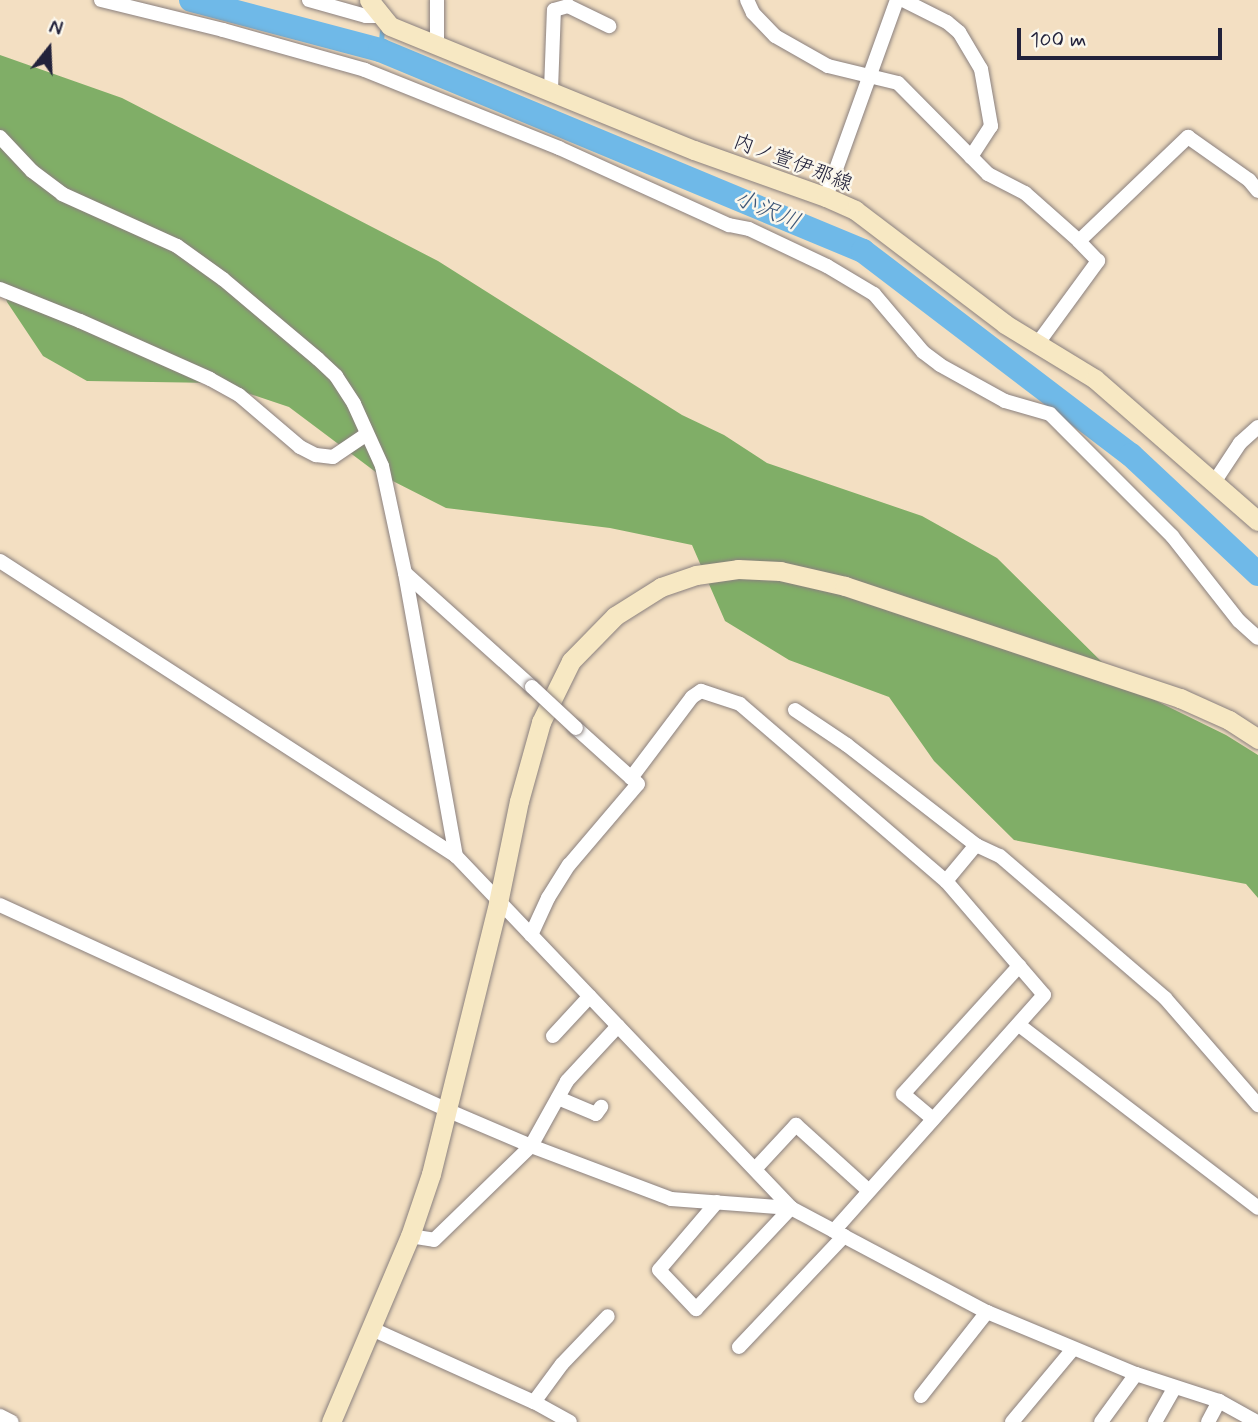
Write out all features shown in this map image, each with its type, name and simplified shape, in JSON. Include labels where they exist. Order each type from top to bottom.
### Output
[{"type":"street","points":[[101,0],[223,30],[365,70],[559,148],[729,225],[749,229],[827,266],[874,294],[923,352],[940,365],[1005,401],[1050,414],[1172,536],[1239,621],[1258,638]]},
{"type":"street","points":[[309,0],[366,16],[374,8]]},
{"type":"street","points":[[437,0],[437,44]]},
{"type":"street","points":[[747,0],[753,13],[775,36],[828,66],[898,83],[988,174],[1035,200],[1098,261],[1038,344]]},
{"type":"street","points":[[826,197],[897,0]]},
{"type":"street","points":[[903,0],[947,22],[958,32],[981,69],[990,127],[971,157]]},
{"type":"street","points":[[551,90],[554,10],[568,6],[609,26]]},
{"type":"street","name":"内ノ萱伊那線","points":[[374,8],[390,26],[694,150],[826,197],[881,228],[1005,324],[1095,379],[1258,521]]},
{"type":"street","points":[[0,137],[32,171],[62,194],[177,246],[267,313],[336,376],[354,404],[382,466],[405,573],[456,856]]},
{"type":"street","points":[[1079,241],[1188,137],[1249,180],[1258,191]]},
{"type":"street","points":[[0,289],[80,321],[210,379],[239,395],[300,447],[317,455],[333,457],[367,434]]},
{"type":"street","points":[[1213,484],[1240,443],[1258,426]]},
{"type":"street","points":[[0,561],[456,856],[791,1208],[987,1312],[1136,1374],[1219,1401],[1257,1422]]},
{"type":"street","points":[[331,1422],[410,1236],[449,1111],[519,801],[537,735],[562,676],[582,648],[615,616],[661,587],[696,575],[738,569],[780,571],[845,586],[1180,698],[1229,720],[1258,739]]},
{"type":"street","points":[[405,573],[638,784],[569,865],[548,898],[531,935]]},
{"type":"street","points":[[631,778],[692,697],[701,691],[740,704],[946,881],[1044,995],[1019,1026],[868,1190],[839,1233],[739,1347]]},
{"type":"street","points":[[795,710],[848,745],[976,845],[1000,856],[1165,998],[1258,1105]]},
{"type":"street","points":[[946,881],[976,845]]},
{"type":"street","points":[[0,905],[531,1146],[671,1199],[791,1208]]},
{"type":"street","points":[[933,1119],[903,1094],[1019,966]]},
{"type":"street","points":[[552,1037],[590,996]]},
{"type":"street","points":[[410,1236],[434,1240],[531,1146],[568,1081],[618,1026]]},
{"type":"street","points":[[1019,1026],[1258,1208]]},
{"type":"street","points":[[558,1098],[596,1114],[601,1107]]},
{"type":"street","points":[[755,1168],[796,1125],[868,1190]]},
{"type":"street","points":[[717,1202],[659,1270],[696,1309],[791,1208]]},
{"type":"street","points":[[920,1396],[987,1312]]},
{"type":"street","points":[[534,1402],[562,1364],[608,1316]]},
{"type":"street","points":[[372,1329],[534,1402],[570,1422]]},
{"type":"street","points":[[1012,1422],[1073,1349]]},
{"type":"street","points":[[1101,1422],[1136,1374]]},
{"type":"street","points":[[1155,1422],[1175,1387]]},
{"type":"street","points":[[1208,1422],[1219,1401]]},
{"type":"street","points":[[0,1416],[12,1422]]},
{"type":"green space","points":[[0,55],[122,98],[438,261],[682,415],[724,435],[767,463],[922,516],[997,558],[1126,686],[1226,735],[1258,755],[1258,898],[1246,884],[1014,840],[934,761],[889,697],[789,660],[725,621],[692,545],[610,528],[446,508],[377,473],[289,407],[217,383],[87,381],[43,356],[7,302],[0,282]]},
{"type":"waterway","name":"小沢川","points":[[191,0],[380,50],[863,251],[1131,455],[1258,574]]},
{"type":"waterway","points":[[380,50],[382,32]]}]
